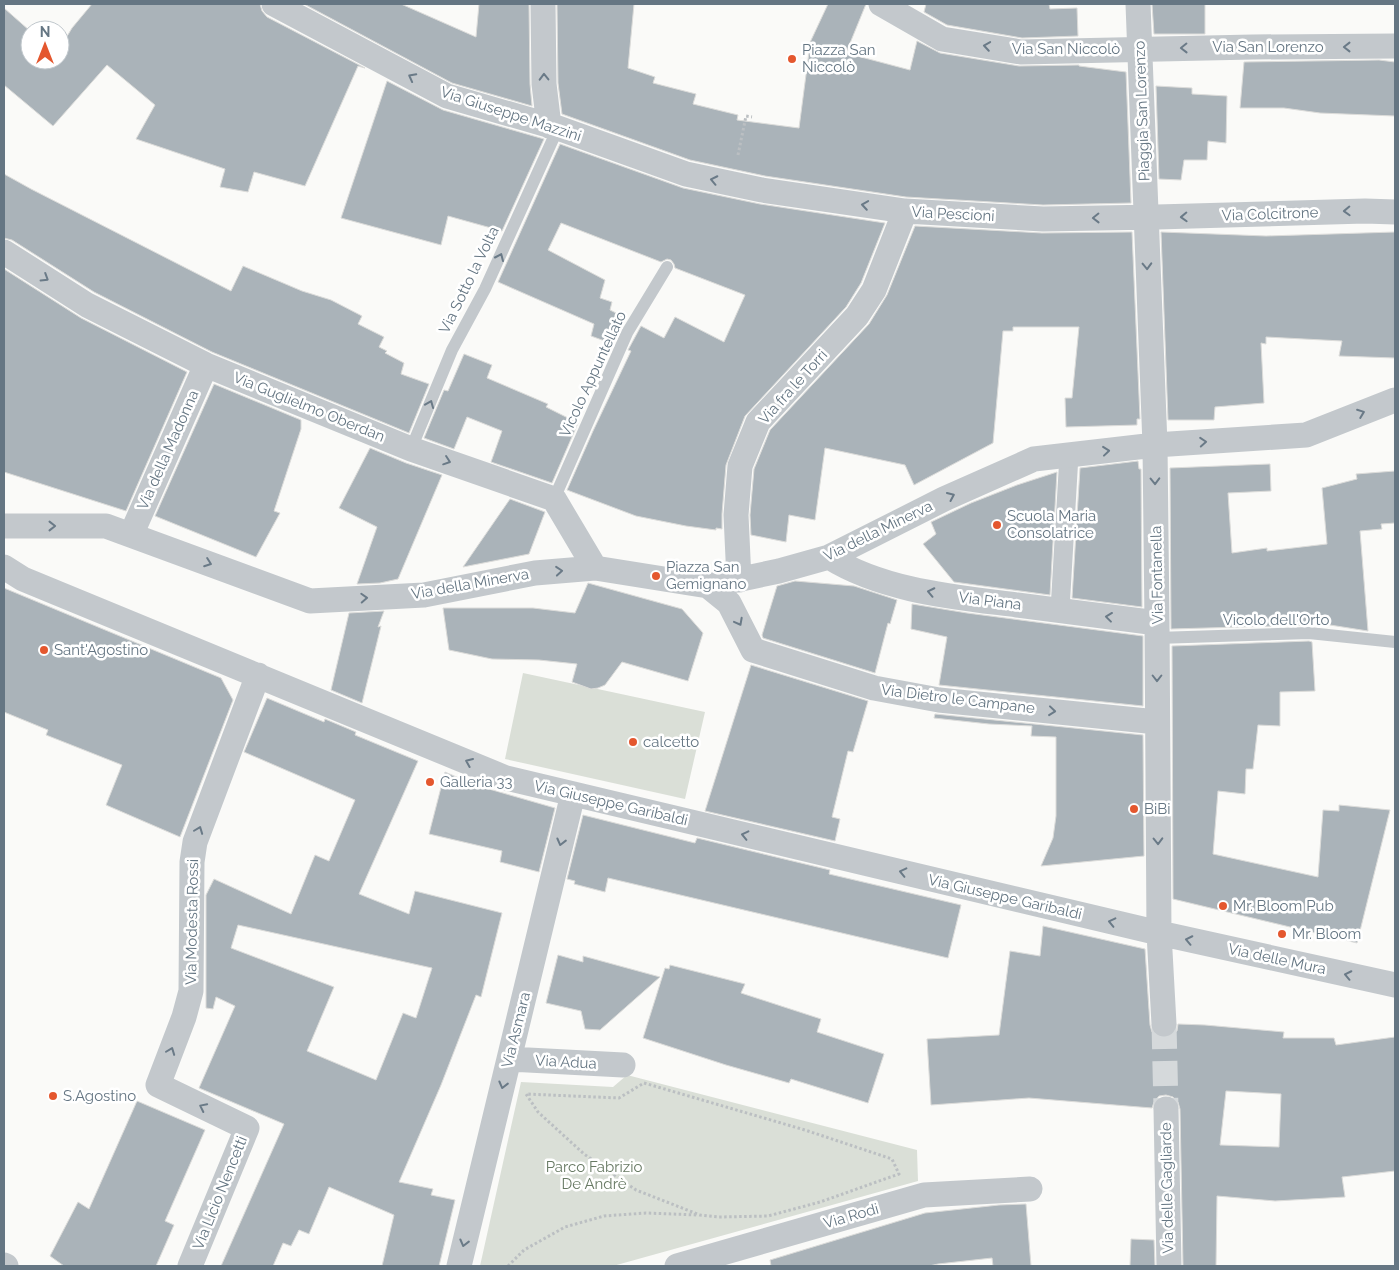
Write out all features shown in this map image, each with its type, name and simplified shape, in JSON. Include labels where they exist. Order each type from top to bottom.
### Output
[{"type":"street","name":"Via Giuseppe Mazzini","points":[[276,4],[448,96],[554,127],[686,174],[762,190]]},
{"type":"street","points":[[543,4],[544,84],[554,127]]},
{"type":"street","name":"Via San Niccolò","points":[[882,4],[942,39],[1021,52],[1140,48]]},
{"type":"street","name":"Piaggia San Lorenzo","points":[[1138,4],[1145,217]]},
{"type":"street","name":"Via San Lorenzo","points":[[1140,48],[1395,46]]},
{"type":"street","name":"Via Pescioni","points":[[762,190],[905,212],[1043,219],[1145,217]]},
{"type":"street","name":"Via Colcitrone","points":[[1145,217],[1364,211],[1395,212]]},
{"type":"street","name":"Via fra le Torri","points":[[739,580],[736,515],[740,466],[758,422],[857,316],[874,290],[905,212]]},
{"type":"street","name":"Via Fontanella","points":[[1145,217],[1155,445],[1159,933]]},
{"type":"street","name":"Via Guglielmo Oberdan","points":[[4,252],[87,305],[206,365],[411,449],[554,498]]},
{"type":"street","name":"Via della Madonna","points":[[131,535],[206,365]]},
{"type":"street","name":"Via della Minerva","points":[[4,526],[106,526],[310,600],[424,595],[535,573],[595,568],[708,586],[779,571],[829,557],[944,499],[1034,459],[1155,445],[1306,435],[1395,400]]},
{"type":"street","points":[[1060,610],[1069,455]]},
{"type":"street","points":[[554,498],[595,568]]},
{"type":"street","name":"Via Piana","points":[[829,557],[845,567],[883,582],[952,597],[1060,610],[1157,630]]},
{"type":"street","name":"Via Giuseppe Garibaldi","points":[[4,567],[23,579],[506,778],[1159,933]]},
{"type":"street","name":"Via Dietro le Campane","points":[[708,586],[728,603],[753,650],[874,688],[939,700],[1157,722]]},
{"type":"street","name":"Via Modesta Rossi","points":[[158,1085],[184,1017],[191,991],[192,862],[195,842],[258,675]]},
{"type":"street","name":"Via Asmara","points":[[459,1266],[573,794]]},
{"type":"street","points":[[1159,933],[1164,1024]]},
{"type":"street","name":"Via delle Mura","points":[[1159,933],[1395,985]]},
{"type":"street","name":"Via Adua","points":[[509,1059],[623,1065]]},
{"type":"street","name":"Via Licio Nencetti","points":[[158,1085],[247,1128],[190,1266]]},
{"type":"street","name":"Via delle Gagliarde","points":[[1166,1109],[1169,1266]]},
{"type":"street","name":"Via Rodi","points":[[677,1266],[716,1260],[924,1195],[1030,1189]]},
{"type":"lane","name":"Via Sotto la Volta","points":[[411,449],[452,350],[485,289],[554,127]]},
{"type":"lane","name":"Vicolo Appuntellato","points":[[554,498],[627,333],[667,267]]},
{"type":"lane","name":"Vicolo dell'Orto","points":[[1157,630],[1309,633],[1395,642]]},
{"type":"path","points":[[508,1266],[524,1250],[565,1226],[604,1216],[646,1213],[719,1217],[768,1216],[820,1202],[900,1174],[892,1158],[805,1130],[644,1083],[619,1098],[526,1094],[538,1112],[584,1154],[636,1190],[700,1215]]},
{"type":"green space","name":"calcetto","points":[[523,673],[705,712],[685,799],[505,759]]},
{"type":"green space","name":"Parco Fabrizio De Andrè","points":[[627,1075],[917,1150],[918,1181],[613,1266],[480,1266],[521,1082],[613,1087]]},
{"type":"building","points":[[92,4],[260,4],[262,11],[267,17],[365,68],[358,66],[305,186],[254,172],[248,192],[220,187],[225,169],[136,139],[155,105],[107,65],[53,126],[4,85],[4,8],[20,22],[20,70],[70,70],[70,31]]},
{"type":"building","points":[[304,4],[401,4],[476,37],[479,4],[529,4],[532,106],[452,83]]},
{"type":"building","points":[[557,4],[634,4],[628,68],[655,77],[653,83],[696,94],[693,104],[738,115],[737,120],[799,128],[809,52],[806,51],[828,4],[866,4],[846,53],[910,70],[917,41],[940,53],[1019,66],[1079,65],[1126,72],[1131,203],[1043,205],[906,197],[765,176],[690,160],[562,114],[558,83]]},
{"type":"building","points":[[926,4],[1049,4],[1050,9],[1077,8],[1078,36],[1022,38],[947,25],[924,12]]},
{"type":"building","points":[[1152,4],[1205,4],[1205,34],[1154,34]]},
{"type":"building","points":[[1379,60],[1395,62],[1395,116],[1320,113],[1284,108],[1240,108],[1244,62]]},
{"type":"building","points":[[387,81],[443,110],[544,139],[502,231],[448,216],[441,245],[341,218]]},
{"type":"building","points":[[1156,86],[1192,88],[1192,94],[1227,96],[1226,143],[1208,141],[1207,160],[1184,160],[1181,180],[1159,179]]},
{"type":"building","points":[[560,144],[683,188],[760,204],[885,223],[861,283],[846,307],[745,416],[726,465],[722,529],[686,526],[636,516],[567,490],[631,351],[628,350],[641,326],[664,338],[675,317],[724,342],[745,295],[675,268],[671,260],[667,259],[661,262],[561,223],[548,250],[605,280],[600,298],[612,302],[610,310],[626,318],[613,344],[591,336],[594,324],[498,282]]},
{"type":"building","points":[[4,174],[231,291],[243,266],[302,291],[331,300],[362,316],[358,324],[384,337],[379,347],[387,351],[385,353],[404,363],[401,374],[429,384],[409,433],[212,352],[94,292],[12,240],[4,238]]},
{"type":"building","points":[[915,226],[1042,233],[1132,232],[1140,419],[1137,419],[1137,425],[1066,427],[1065,398],[1072,398],[1079,327],[1013,327],[1013,331],[1003,331],[993,443],[914,485],[905,465],[825,448],[815,520],[789,515],[786,542],[751,535],[750,515],[754,469],[770,430],[869,324],[887,295]]},
{"type":"building","points":[[1161,232],[1266,236],[1395,232],[1395,358],[1339,356],[1342,341],[1266,337],[1266,344],[1261,343],[1264,403],[1215,407],[1214,420],[1168,420]]},
{"type":"building","points":[[4,269],[81,318],[187,372],[126,511],[4,472]]},
{"type":"building","points":[[464,354],[492,365],[487,378],[548,404],[546,407],[578,423],[552,483],[491,462],[502,431],[467,417],[454,449],[424,438],[444,390],[448,391]]},
{"type":"building","points":[[214,384],[301,420],[301,429],[274,511],[280,513],[256,557],[155,516]]},
{"type":"building","points":[[370,448],[442,475],[398,579],[380,583],[357,584],[377,527],[339,508]]},
{"type":"building","points":[[1138,461],[1139,469],[1141,469],[1142,607],[1072,598],[1080,468]]},
{"type":"building","points":[[1270,464],[1271,491],[1228,493],[1232,553],[1267,548],[1267,551],[1327,544],[1322,488],[1357,479],[1356,474],[1395,471],[1395,523],[1381,524],[1382,529],[1360,531],[1368,631],[1311,622],[1312,625],[1171,629],[1170,468]]},
{"type":"building","name":"Scuola Maria Consolatrice","points":[[1057,472],[1050,595],[954,582],[923,544],[936,534],[931,522],[971,503]]},
{"type":"building","points":[[510,499],[545,512],[529,554],[463,567]]},
{"type":"building","points":[[795,581],[854,586],[897,600],[890,624],[888,623],[875,673],[763,638],[762,635],[777,586]]},
{"type":"building","points":[[588,583],[682,609],[703,633],[688,681],[622,662],[605,685],[591,689],[572,682],[577,664],[539,660],[492,659],[449,650],[443,608],[533,608],[575,613]]},
{"type":"building","points":[[4,588],[221,678],[233,700],[180,837],[106,805],[122,765],[46,735],[48,730],[4,712]]},
{"type":"building","points":[[912,604],[1143,636],[1143,706],[939,685],[947,637],[911,629]]},
{"type":"building","points":[[384,611],[378,627],[381,626],[362,703],[331,690],[349,613]]},
{"type":"building","points":[[1312,642],[1315,691],[1280,692],[1280,726],[1258,725],[1253,769],[1246,769],[1245,794],[1218,791],[1213,854],[1318,877],[1323,810],[1339,811],[1339,805],[1390,810],[1357,943],[1173,899],[1172,646]]},
{"type":"building","points":[[751,665],[868,701],[853,752],[848,751],[832,817],[840,819],[835,841],[705,811]]},
{"type":"building","points":[[267,698],[324,722],[325,719],[356,732],[355,735],[418,761],[359,894],[409,914],[415,891],[502,913],[481,997],[476,995],[441,1085],[399,1182],[433,1189],[431,1195],[455,1200],[439,1266],[382,1266],[394,1215],[329,1187],[309,1234],[299,1230],[291,1246],[283,1243],[273,1266],[221,1266],[284,1124],[199,1088],[235,1006],[216,997],[213,1009],[206,1008],[206,895],[214,879],[291,914],[315,855],[329,861],[355,800],[244,752]],"holes":[[[238,925],[432,968],[416,1018],[403,1013],[376,1080],[307,1051],[334,987],[231,948]]]},
{"type":"building","points":[[935,714],[1143,735],[1144,856],[1041,866],[1053,838],[1056,816],[1056,737],[1031,736],[1032,726],[989,724],[934,718]]},
{"type":"building","points":[[445,772],[475,785],[555,808],[539,872],[500,862],[502,851],[429,834]]},
{"type":"building","points":[[583,815],[695,843],[697,838],[830,870],[829,874],[961,905],[948,958],[608,878],[605,892],[574,884],[575,881],[567,879]]},
{"type":"building","points":[[1043,926],[1145,949],[1150,1025],[1152,1032],[1158,1037],[1165,1038],[1171,1036],[1177,1031],[1178,1024],[1284,1032],[1283,1038],[1334,1038],[1336,1045],[1395,1037],[1395,1171],[1342,1177],[1345,1197],[1275,1201],[1217,1196],[1216,1266],[1183,1266],[1180,1109],[1178,1102],[1173,1097],[1159,1096],[1152,1108],[1029,1098],[931,1105],[927,1039],[999,1035],[1010,951],[1040,956]],"holes":[[[1226,1091],[1281,1094],[1279,1147],[1220,1145]]]},
{"type":"building","points":[[558,955],[583,962],[583,956],[660,977],[600,1030],[585,1029],[581,1011],[546,1003]]},
{"type":"building","points":[[670,965],[745,984],[741,993],[821,1019],[817,1032],[884,1054],[868,1103],[791,1079],[789,1083],[726,1065],[643,1038],[665,968],[669,969]]},
{"type":"building","points":[[137,1101],[205,1130],[165,1221],[174,1225],[156,1266],[64,1266],[50,1256],[78,1202],[89,1209]]},
{"type":"building","points":[[1026,1204],[1031,1266],[993,1266],[992,1258],[929,1266],[771,1266],[770,1260],[925,1213]]},
{"type":"building","points":[[1131,1239],[1154,1240],[1155,1266],[1130,1266]]},
{"type":"tunnel","points":[[1164,1024],[1166,1109]]},
{"type":"place","name":"Piazza San Niccolò","points":[[792,59]]},
{"type":"place","name":"Scuola Maria Consolatrice","points":[[997,525]]},
{"type":"place","name":"Piazza San Gemignano","points":[[656,576]]},
{"type":"place","name":"Sant'Agostino","points":[[44,650]]},
{"type":"place","name":"calcetto","points":[[633,742]]},
{"type":"place","name":"Galleria 33","points":[[430,782]]},
{"type":"place","name":"BiBi","points":[[1134,809]]},
{"type":"place","name":"Mr. Bloom Pub","points":[[1223,906]]},
{"type":"place","name":"Mr. Bloom","points":[[1282,934]]},
{"type":"place","name":"S.Agostino","points":[[53,1096]]}]
